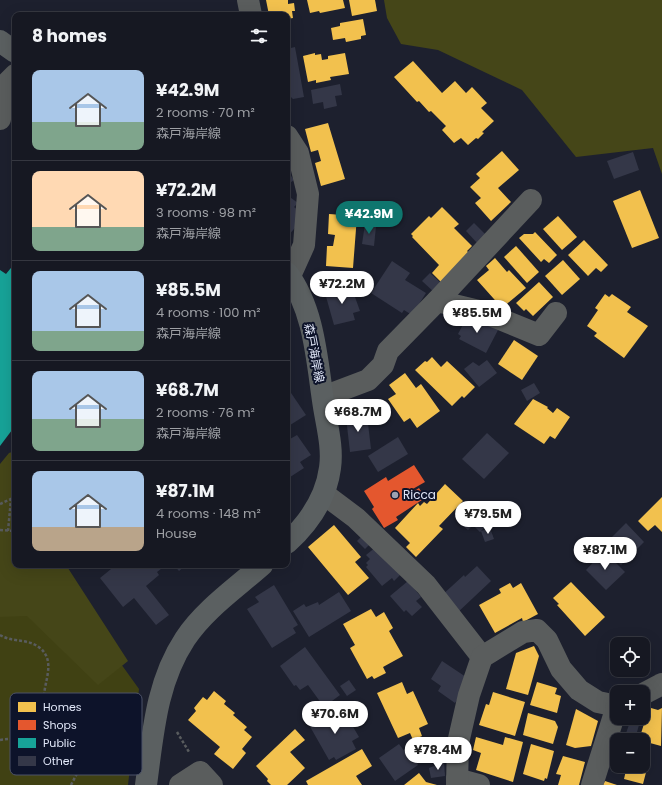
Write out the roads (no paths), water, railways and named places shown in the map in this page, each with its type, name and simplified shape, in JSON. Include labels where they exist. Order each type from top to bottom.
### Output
[{"type":"main road","points":[[0,41],[12,50]]},
{"type":"main road","name":"森戸海岸線","points":[[290,279],[303,304],[312,331],[330,442],[330,467],[324,494],[312,516],[290,540]]},
{"type":"main road","points":[[146,785],[158,700],[169,668],[185,639],[204,617],[259,568]]},
{"type":"street","points":[[248,0],[250,12]]},
{"type":"street","points":[[0,119],[4,86],[12,78]]},
{"type":"street","points":[[290,141],[298,154],[308,194],[304,245],[290,271]]},
{"type":"street","points":[[323,397],[368,380],[383,365],[388,350],[437,301],[531,200]]},
{"type":"street","points":[[437,301],[483,312],[539,335],[556,313]]},
{"type":"street","points":[[324,494],[356,518],[426,585],[482,656]]},
{"type":"street","points":[[479,785],[457,782],[458,743],[469,695],[482,656],[523,632],[537,630],[547,640],[561,669],[579,690],[598,702],[610,705]]},
{"type":"street","points":[[650,690],[662,684]]},
{"type":"street","points":[[592,785],[611,725]]},
{"type":"street","points":[[180,785],[206,778]]},
{"type":"place","name":"Ricca","points":[[395,495]]}]
